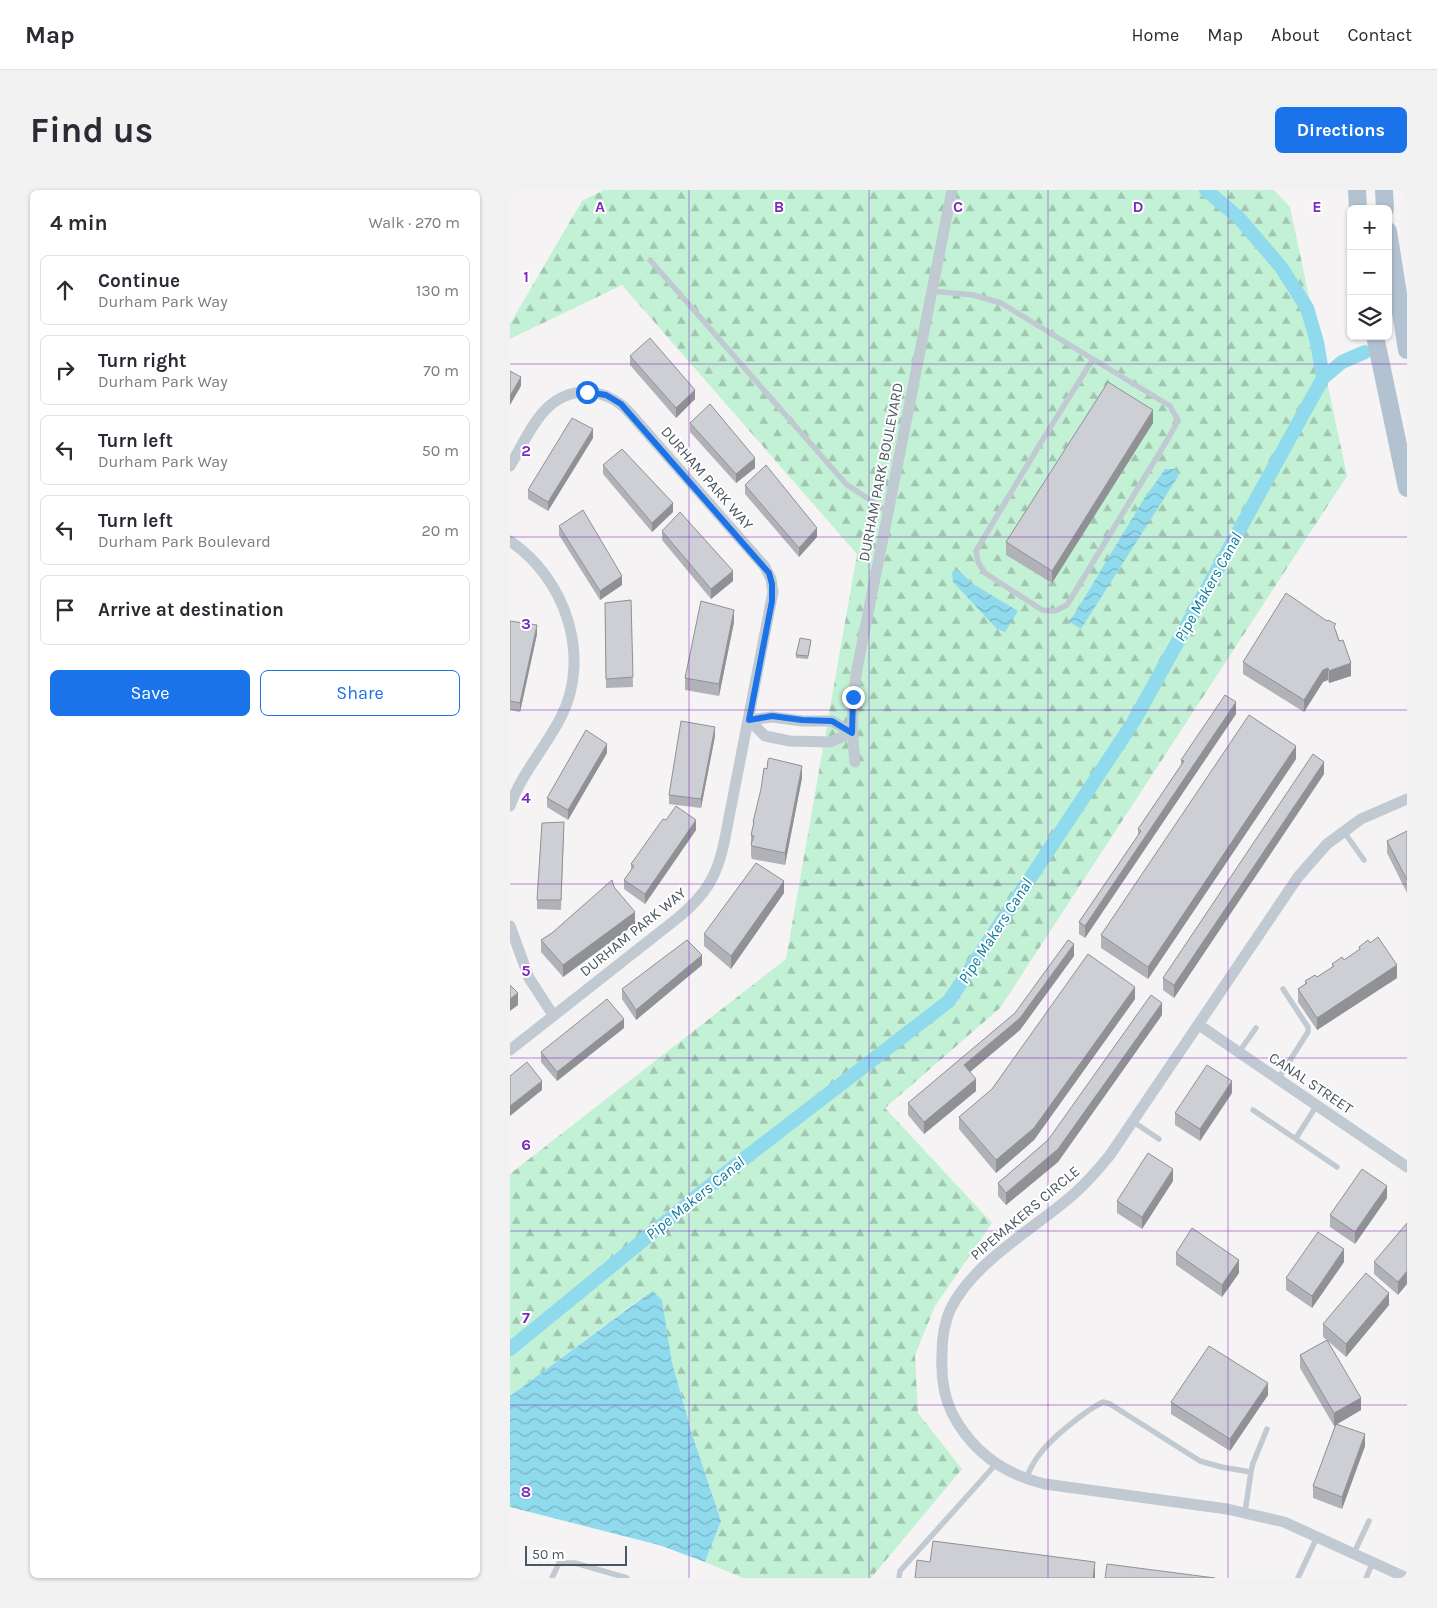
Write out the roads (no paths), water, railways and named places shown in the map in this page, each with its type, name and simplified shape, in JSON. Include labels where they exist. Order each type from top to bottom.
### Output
[{"type":"main road","points":[[1357,190],[1358,205]]},
{"type":"main road","points":[[1384,190],[1385,205]]},
{"type":"main road","points":[[1391,250],[1407,350]]},
{"type":"main road","points":[[1376,340],[1407,488]]},
{"type":"street","name":"DURHAM PARK BOULEVARD","points":[[855,762],[852,709],[857,669],[952,190]]},
{"type":"street","name":"DURHAM PARK WAY","points":[[510,466],[541,414],[554,401],[578,392],[597,393],[613,398],[628,411],[769,573],[772,584],[772,601],[749,720],[721,858],[713,880],[695,903],[679,918],[510,1050]]},
{"type":"street","points":[[510,541],[536,564],[558,594],[568,617],[574,654],[572,680],[562,716],[520,784],[510,806]]},
{"type":"street","points":[[749,720],[772,716],[809,721],[832,721],[852,733]]},
{"type":"street","points":[[749,720],[765,736],[808,742],[830,742],[852,733]]},
{"type":"street","points":[[808,742],[809,721]]},
{"type":"street","name":"PIPEMAKERS CIRCLE","points":[[1406,1578],[1284,1522],[1245,1512],[1085,1490],[1025,1479],[1007,1471],[979,1452],[957,1422],[948,1403],[943,1382],[941,1360],[942,1334],[950,1309],[963,1290],[980,1269],[1089,1180],[1110,1155],[1298,877],[1327,844],[1361,819],[1407,798]]},
{"type":"street","points":[[510,926],[530,978],[553,1015]]},
{"type":"street","name":"CANAL STREET","points":[[1199,1025],[1407,1167]]},
{"type":"lane","points":[[650,260],[846,484],[888,512]]},
{"type":"lane","points":[[932,292],[973,295],[1001,303],[1093,359],[1170,406],[1178,420],[1169,438],[1067,605],[1055,611],[1042,610],[985,573],[978,562],[976,551],[1093,359]]},
{"type":"lane","points":[[1344,832],[1364,860]]},
{"type":"lane","points":[[1278,1079],[1308,1032],[1308,1027],[1283,989]]},
{"type":"lane","points":[[1239,1052],[1256,1028]]},
{"type":"lane","points":[[1296,1138],[1317,1105]]},
{"type":"lane","points":[[1253,1110],[1337,1166]]},
{"type":"lane","points":[[1132,1121],[1158,1139]]},
{"type":"lane","points":[[1025,1479],[1038,1456],[1049,1443],[1103,1402],[1110,1404],[1200,1461],[1211,1465],[1251,1472]]},
{"type":"lane","points":[[1245,1512],[1253,1463],[1268,1429]]},
{"type":"lane","points":[[899,1578],[900,1572],[996,1464]]},
{"type":"lane","points":[[1354,1554],[1369,1521]]},
{"type":"lane","points":[[1298,1578],[1318,1537]]},
{"type":"lane","points":[[1366,1578],[1373,1562]]},
{"type":"lane","points":[[552,1578],[559,1563],[575,1563],[627,1578]]},
{"type":"water","points":[[1165,469],[1175,469],[1179,475],[1081,629],[1068,621],[1074,615],[1142,502]]},
{"type":"water","points":[[957,569],[973,584],[1018,611],[1005,632],[997,629],[953,582],[952,573]]},
{"type":"water","points":[[652,1291],[662,1300],[672,1362],[692,1434],[721,1521],[705,1562],[659,1545],[510,1507],[510,1396]]},
{"type":"waterway","points":[[1206,190],[1239,218],[1281,267],[1307,308],[1317,342],[1323,378]]},
{"type":"waterway","name":"Pipe Makers Canal","points":[[510,1349],[723,1175],[949,1001],[1134,721],[1323,378],[1342,362],[1365,352]]}]
